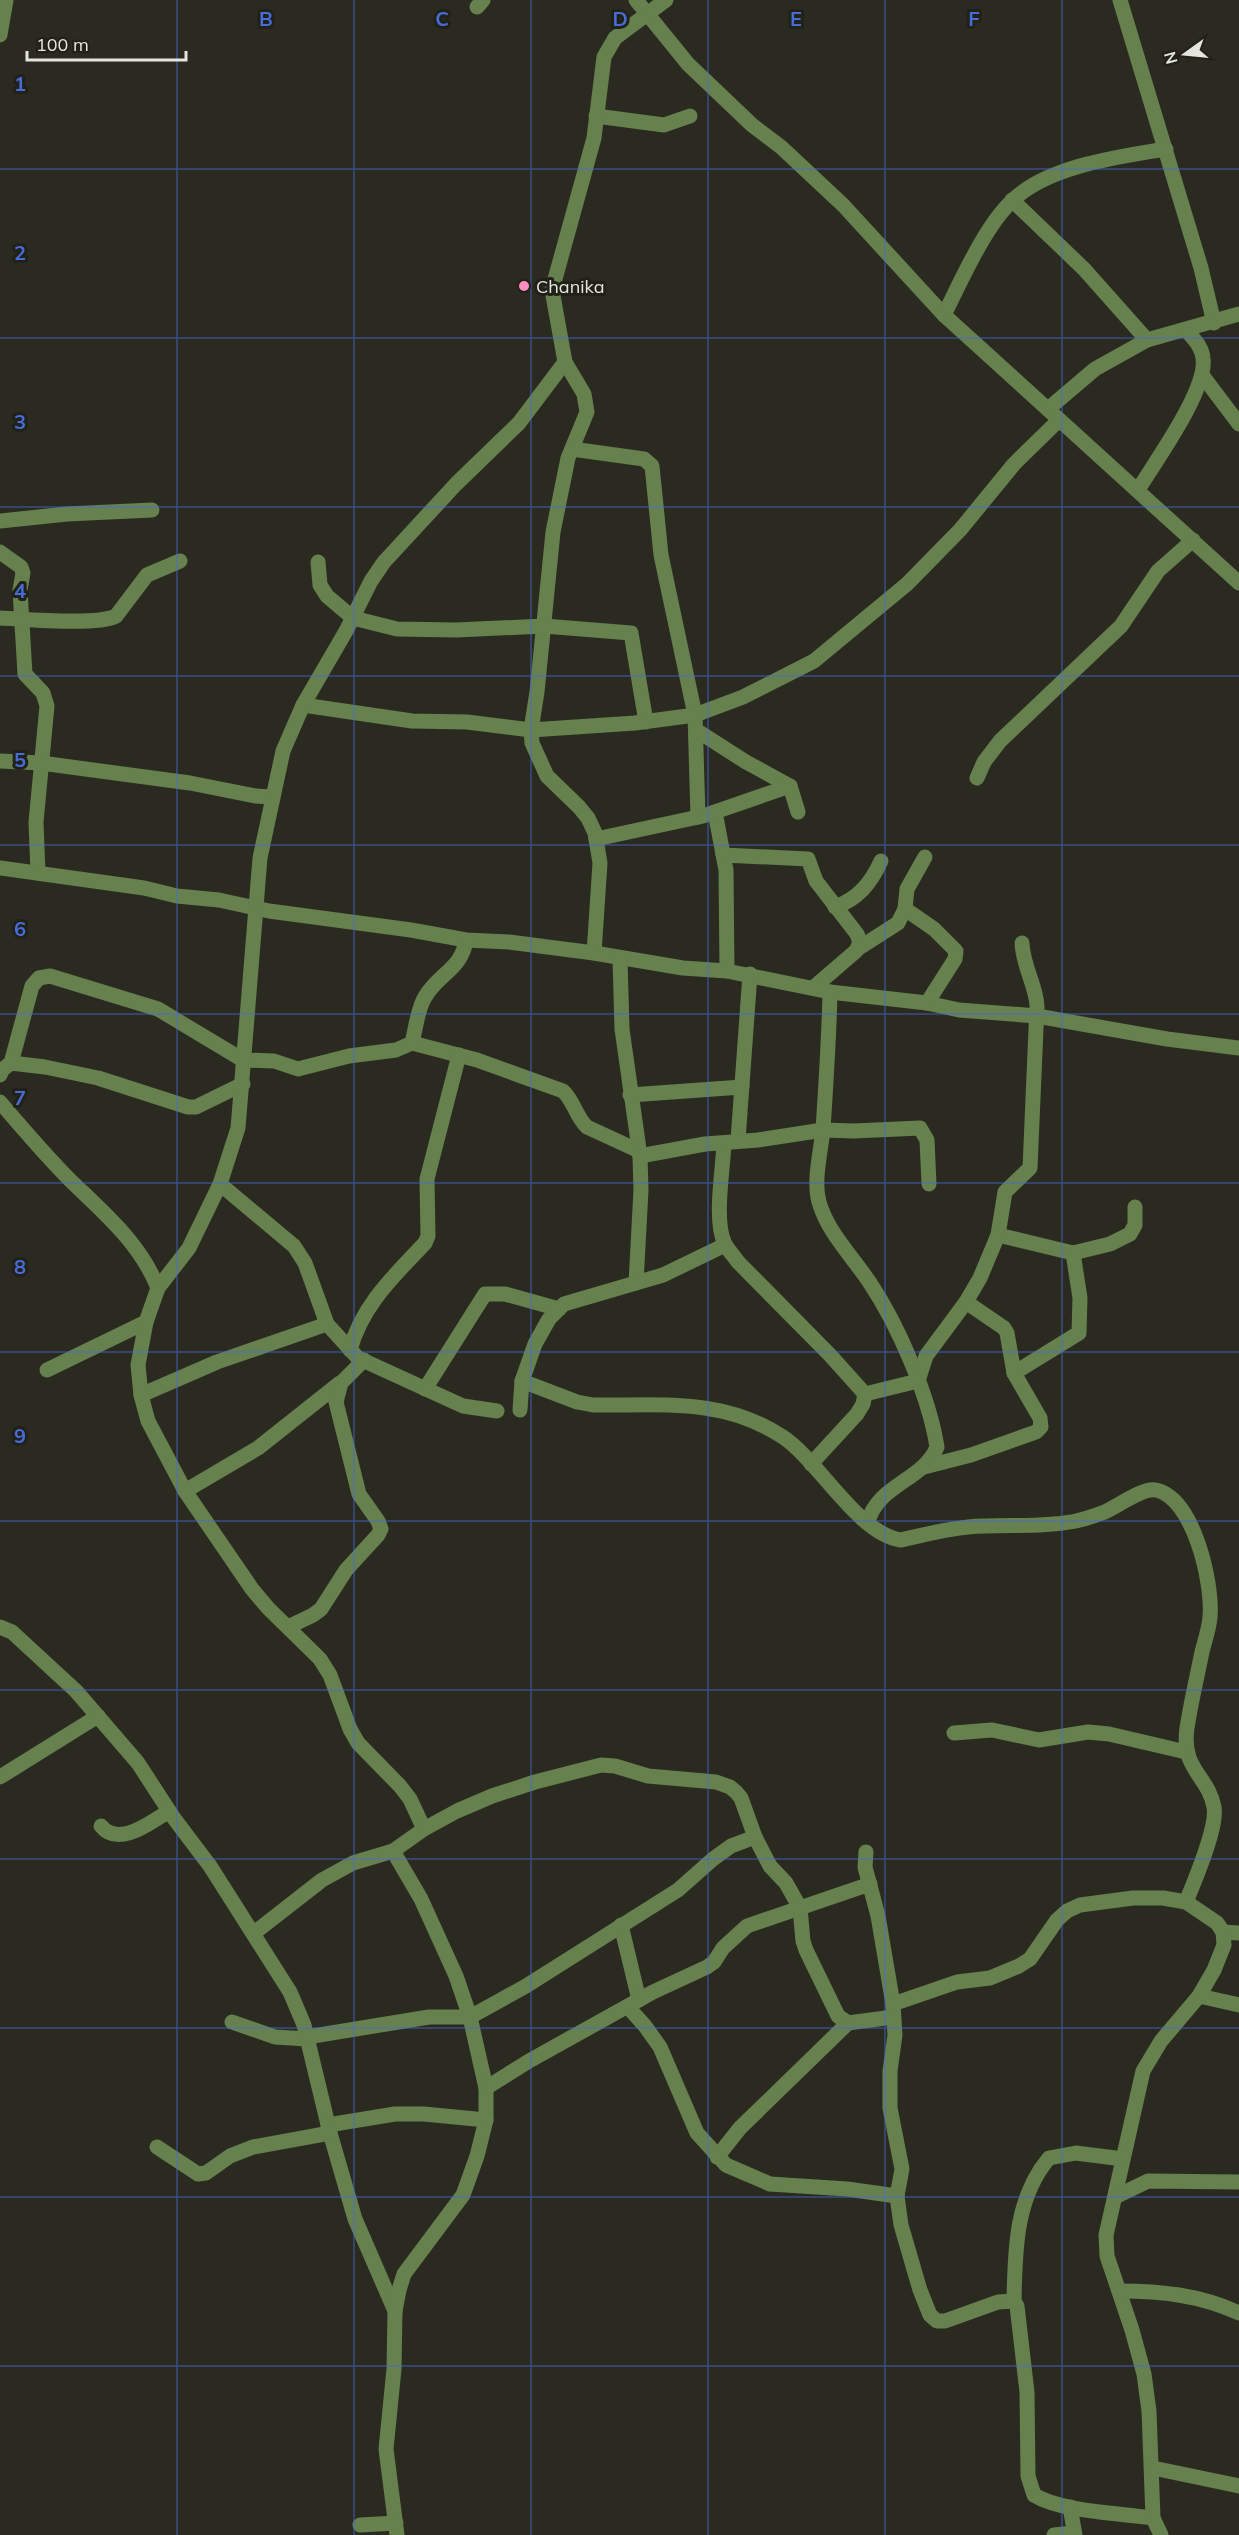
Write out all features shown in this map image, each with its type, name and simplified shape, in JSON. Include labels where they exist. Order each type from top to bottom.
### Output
[{"type":"street","points":[[0,35],[6,0]]},
{"type":"street","points":[[636,0],[688,64],[752,125],[782,147],[843,205],[944,315],[1239,582]]},
{"type":"street","points":[[594,953],[600,862],[596,839],[588,818],[547,776],[532,742],[531,730],[553,532],[572,449],[587,412],[586,402],[575,377],[565,362],[552,290],[587,168],[606,52],[615,38],[666,0]]},
{"type":"street","points":[[1120,0],[1201,268],[1214,323]]},
{"type":"street","points":[[596,116],[664,125],[690,116]]},
{"type":"street","points":[[944,315],[992,228],[1012,200],[1039,183],[1074,167],[1166,148]]},
{"type":"street","points":[[1012,200],[1084,269],[1147,340]]},
{"type":"street","points":[[1047,409],[1095,369],[1147,340],[1187,331],[1239,315]]},
{"type":"street","points":[[1138,490],[1195,395],[1202,375],[1203,358],[1198,344],[1187,331]]},
{"type":"street","points":[[424,1829],[410,1799],[358,1743],[350,1729],[330,1675],[320,1659],[252,1589],[185,1491],[148,1421],[141,1395],[138,1365],[146,1322],[158,1288],[189,1248],[220,1184],[238,1128],[260,858],[283,750],[303,705],[353,618],[371,581],[384,562],[456,484],[519,423],[565,362]]},
{"type":"street","points":[[1202,375],[1239,424]]},
{"type":"street","points":[[303,705],[412,721],[467,722],[531,730],[646,722],[695,722],[814,661],[863,622],[907,584],[960,530],[1014,464],[1059,420]]},
{"type":"street","points":[[572,449],[644,459],[652,466],[656,481],[661,555],[695,722],[698,817]]},
{"type":"street","points":[[0,521],[68,514],[152,510]]},
{"type":"street","points":[[977,778],[984,762],[1000,741],[1121,626],[1158,571],[1192,540]]},
{"type":"street","points":[[0,552],[21,567],[25,674],[43,693],[47,706],[36,822],[38,873]]},
{"type":"street","points":[[0,618],[111,618],[116,616],[147,575],[180,561]]},
{"type":"street","points":[[318,562],[320,585],[327,596],[353,618],[397,629],[429,631],[544,626],[631,633],[646,722]]},
{"type":"street","points":[[695,722],[746,762],[790,786],[798,812]]},
{"type":"street","points":[[0,761],[41,763],[190,783],[255,796],[272,797]]},
{"type":"street","points":[[596,839],[698,817],[790,786]]},
{"type":"street","points":[[715,812],[726,870],[727,970]]},
{"type":"street","points":[[723,855],[807,858],[813,875],[857,934],[860,942],[859,948]]},
{"type":"street","points":[[813,988],[859,948],[898,923],[905,909],[907,889],[925,857]]},
{"type":"street","points":[[835,907],[854,899],[875,874],[881,861]]},
{"type":"street","points":[[0,868],[144,888],[177,896],[219,900],[323,919],[411,930],[466,940],[509,942],[683,968],[727,970],[830,992],[927,1003],[959,1010],[1037,1016],[1167,1039],[1239,1048]]},
{"type":"street","points":[[905,909],[934,929],[956,951],[955,959],[927,1003]]},
{"type":"street","points":[[412,1043],[421,1003],[429,991],[460,960],[465,952],[466,940]]},
{"type":"street","points":[[918,1381],[926,1356],[966,1302],[980,1278],[998,1235],[1005,1192],[1029,1171],[1031,1164],[1037,1016],[1036,999],[1024,967],[1022,944]]},
{"type":"street","points":[[620,959],[622,1029],[639,1153],[640,1211],[636,1282]]},
{"type":"street","points":[[750,974],[742,1087],[720,1210],[720,1229],[725,1245],[738,1262],[830,1355],[865,1394]]},
{"type":"street","points":[[243,1084],[196,1107],[188,1107],[98,1078],[45,1067],[5,1069],[32,986],[39,978],[50,976],[158,1009],[243,1060],[274,1061],[298,1069],[349,1056],[396,1050],[412,1043],[516,1072],[563,1091],[581,1122],[587,1127],[639,1153],[758,1140],[823,1130],[920,1128],[927,1140],[929,1184]]},
{"type":"street","points":[[830,992],[823,1130],[817,1192],[819,1203],[845,1252],[870,1282],[888,1314],[918,1381],[937,1447],[924,1467]]},
{"type":"street","points":[[350,1350],[356,1328],[373,1300],[425,1243],[428,1236],[427,1179],[459,1055]]},
{"type":"street","points":[[630,1095],[742,1087]]},
{"type":"street","points":[[3,1110],[124,1232],[151,1270],[158,1288]]},
{"type":"street","points":[[220,1184],[294,1246],[305,1263],[327,1324],[350,1350],[364,1360],[463,1406],[497,1411]]},
{"type":"street","points":[[998,1235],[1073,1253],[1110,1244],[1130,1234],[1135,1225],[1135,1207]]},
{"type":"street","points":[[520,1410],[522,1381],[535,1344],[549,1319],[564,1304],[663,1275],[725,1245]]},
{"type":"street","points":[[1014,1373],[1079,1333],[1080,1298],[1073,1253]]},
{"type":"street","points":[[424,1389],[484,1293],[505,1294],[559,1309]]},
{"type":"street","points":[[868,1522],[875,1505],[893,1488],[924,1467],[971,1455],[1041,1427],[1040,1418],[1014,1373],[1007,1333],[1004,1328],[966,1302]]},
{"type":"street","points":[[47,1370],[146,1322]]},
{"type":"street","points":[[141,1395],[217,1362],[327,1324]]},
{"type":"street","points":[[185,1491],[258,1448],[341,1383],[364,1360]]},
{"type":"street","points":[[522,1381],[577,1402],[593,1405],[695,1405],[746,1419],[782,1437],[879,1533],[901,1540],[969,1527],[1047,1526],[1078,1521],[1152,1490],[1170,1496],[1180,1505],[1194,1533],[1205,1573],[1210,1605],[1208,1632],[1187,1730],[1186,1752],[1214,1809],[1200,1867],[1186,1902]]},
{"type":"street","points":[[865,1394],[918,1381]]},
{"type":"street","points":[[288,1627],[321,1609],[346,1570],[381,1529],[359,1494],[355,1482],[336,1402],[341,1383]]},
{"type":"street","points":[[811,1464],[857,1414],[863,1404],[865,1394]]},
{"type":"street","points":[[0,1627],[12,1632],[76,1691],[138,1763],[169,1811],[210,1866],[290,1992],[307,2038],[354,2219],[395,2311]]},
{"type":"street","points":[[0,1777],[98,1716]]},
{"type":"street","points":[[954,1733],[992,1730],[1039,1740],[1088,1732],[1109,1734],[1186,1752]]},
{"type":"street","points":[[254,1933],[322,1880],[353,1863],[393,1851],[424,1829],[492,1796],[601,1765],[615,1766],[648,1776],[716,1782],[730,1787],[741,1798],[755,1837],[770,1866],[786,1883],[800,1908],[806,1950],[834,2010],[842,2020],[848,2023]]},
{"type":"street","points":[[101,1826],[113,1834],[125,1833],[169,1811]]},
{"type":"street","points":[[232,2022],[275,2037],[307,2038],[429,2017],[470,2017],[526,1986],[678,1890],[713,1858],[731,1846],[755,1837]]},
{"type":"street","points":[[360,2525],[397,2529],[386,2449],[394,2369],[395,2311],[405,2274],[464,2194],[486,2120],[486,2088],[470,2017],[439,1934],[406,1870],[393,1851]]},
{"type":"street","points":[[866,1852],[865,1867],[878,1916],[893,2011],[895,2035],[889,2089],[890,2108],[902,2169],[897,2196],[901,2225],[920,2290],[930,2315],[938,2321],[945,2321],[998,2302],[1014,2301]]},
{"type":"street","points":[[486,2088],[529,2061],[714,1962],[723,1948],[747,1926],[870,1884]]},
{"type":"street","points":[[717,2157],[740,2128],[848,2023],[893,2011],[957,1982],[990,1978],[1019,1966],[1030,1959],[1057,1920],[1067,1911],[1080,1905],[1133,1898],[1163,1898],[1186,1902],[1217,1923],[1223,1932],[1224,1945],[1214,1970],[1200,1996],[1161,2041],[1143,2071],[1106,2235],[1106,2248],[1144,2374],[1153,2468],[1153,2518],[1161,2535]]},
{"type":"street","points":[[621,1925],[634,2003],[645,2026],[660,2048],[697,2133],[717,2157],[726,2165],[770,2184],[847,2188],[897,2196]]},
{"type":"street","points":[[1223,1932],[1239,1933]]},
{"type":"street","points":[[1200,1996],[1239,2005]]},
{"type":"street","points":[[157,2146],[198,2174],[206,2173],[230,2156],[253,2147],[395,2114],[424,2114],[486,2120]]},
{"type":"street","points":[[1123,2159],[1076,2153],[1049,2158],[1040,2168],[1022,2212],[1016,2244],[1014,2301],[1017,2306],[1024,2355],[1030,2486],[1034,2494],[1044,2501],[1070,2507],[1153,2518]]},
{"type":"street","points":[[1115,2197],[1148,2181],[1239,2182]]},
{"type":"street","points":[[1119,2291],[1180,2294],[1206,2300],[1239,2313]]},
{"type":"street","points":[[1153,2468],[1239,2486]]},
{"type":"street","points":[[1054,2535],[1075,2534],[1070,2507]]},
{"type":"place","name":"Chanika","points":[[524,286]]}]
